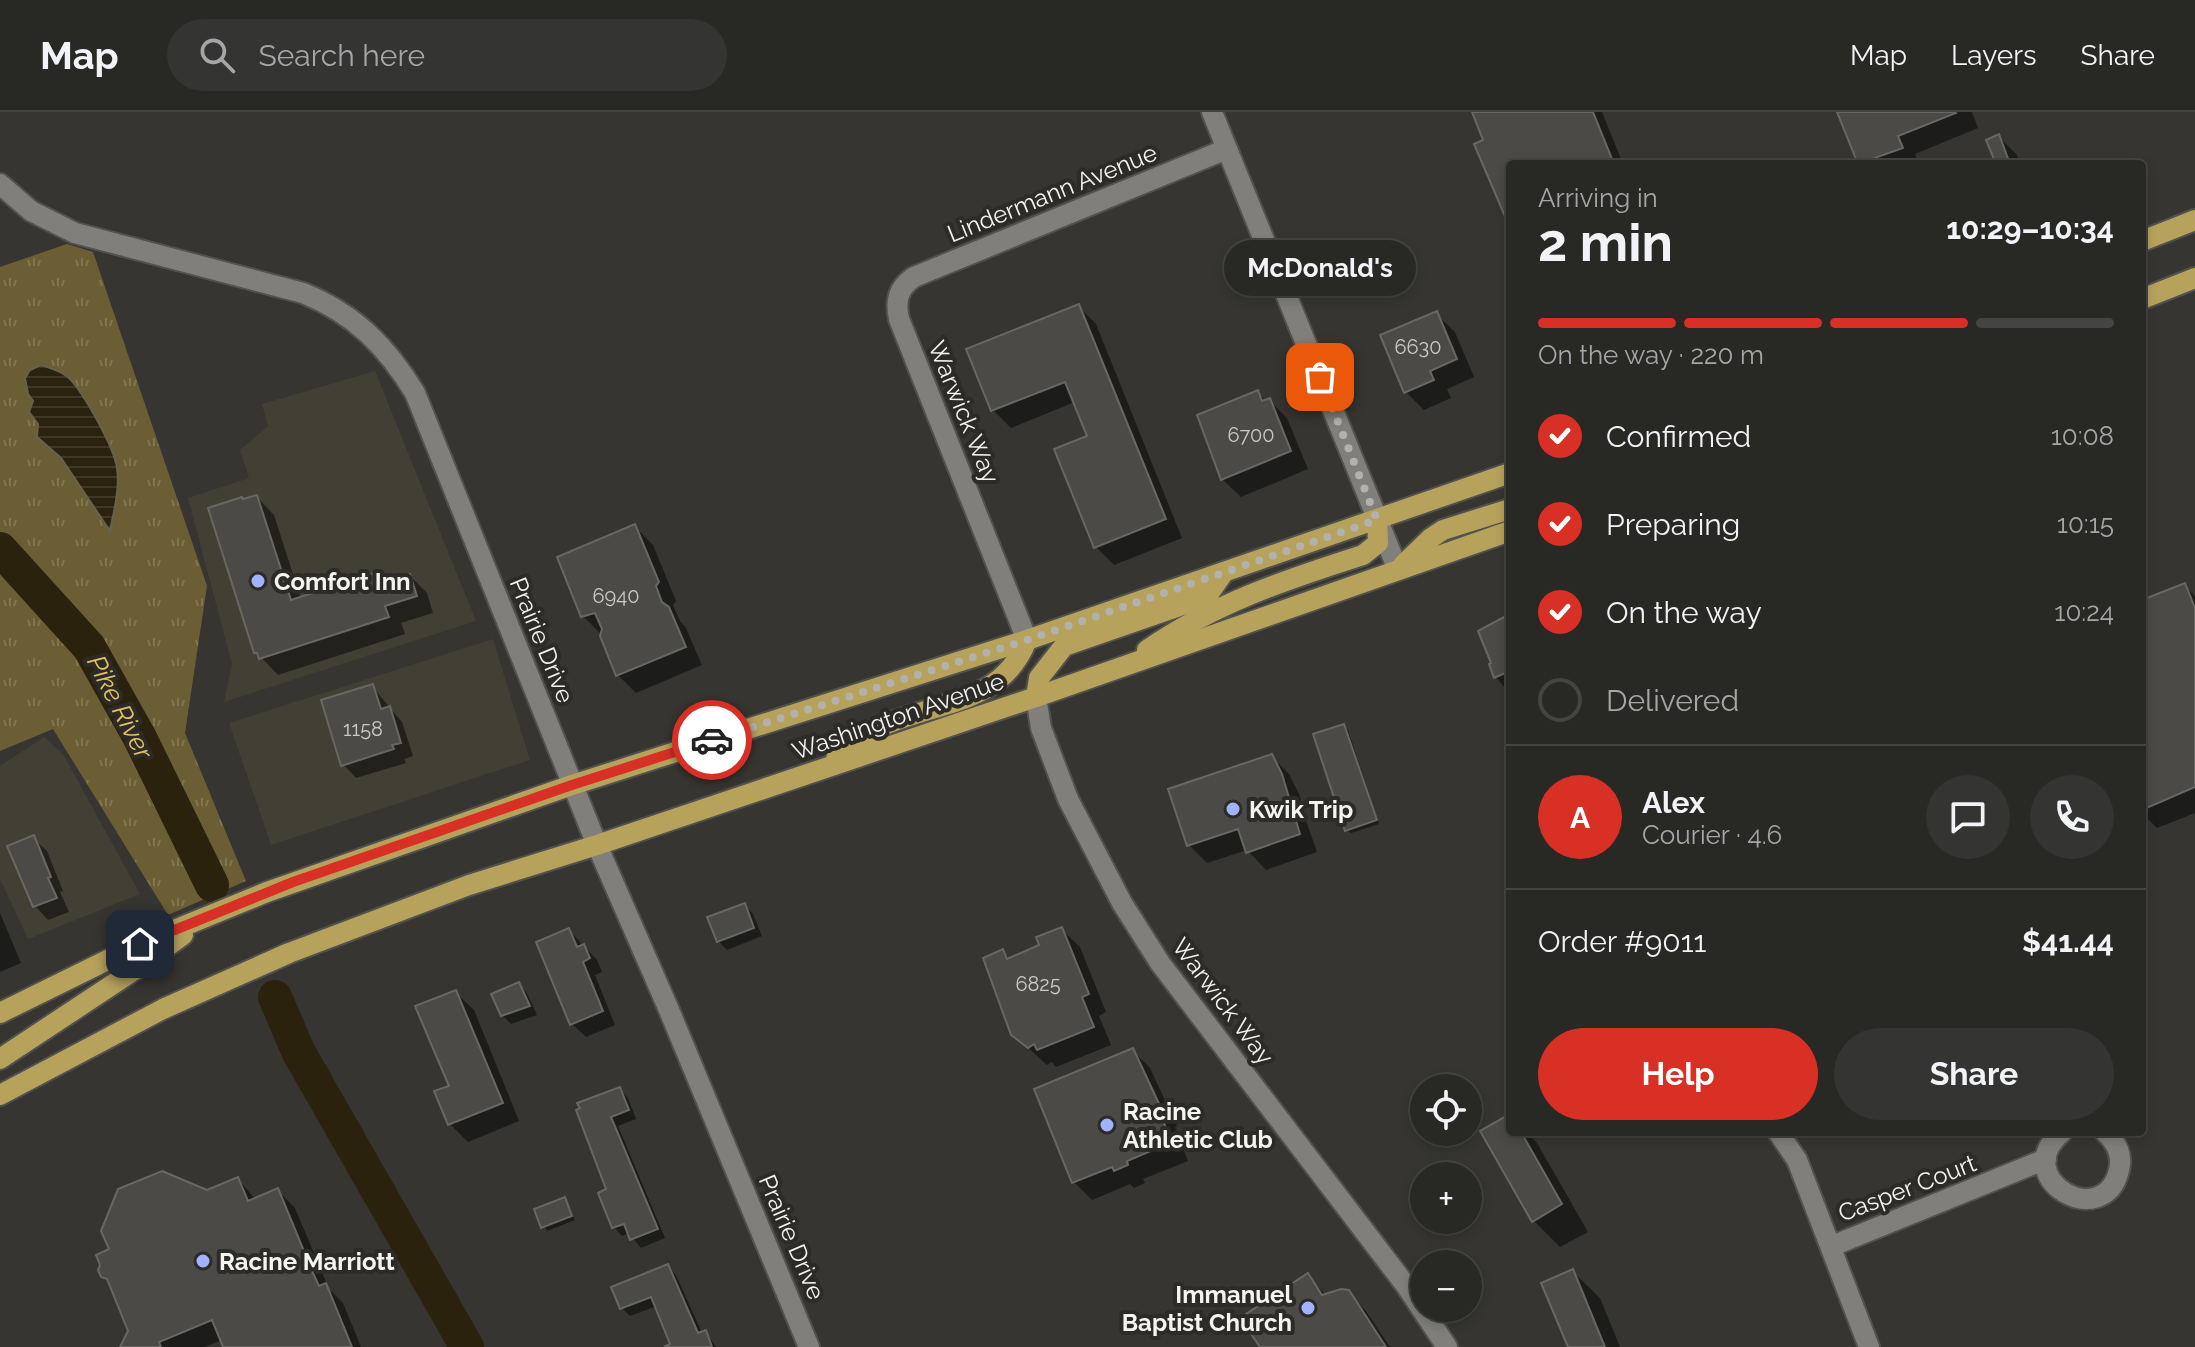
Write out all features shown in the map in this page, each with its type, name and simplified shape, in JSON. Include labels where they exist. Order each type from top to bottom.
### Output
[{"type":"main road","points":[[2146,239],[2195,220]]},
{"type":"main road","points":[[2146,297],[2195,278]]},
{"type":"main road","name":"Washington Avenue","points":[[0,1013],[140,944],[267,892],[572,785],[1027,640],[1506,474]]},
{"type":"main road","points":[[1398,570],[1443,530],[1506,510]]},
{"type":"main road","points":[[1126,666],[1180,628],[1236,600],[1262,588],[1363,555],[1378,543],[1377,520]]},
{"type":"main road","name":"Washington Avenue","points":[[0,1095],[163,1009],[289,953],[469,885],[1036,697],[1506,532]]},
{"type":"main road","points":[[1036,697],[1039,678],[1064,646],[1194,601],[1210,592],[1224,572]]},
{"type":"main road","points":[[823,769],[873,730],[981,693],[1002,678],[1021,656],[1027,640]]},
{"type":"main road","points":[[0,1059],[139,967],[209,916]]},
{"type":"street","points":[[1212,112],[1398,570]]},
{"type":"street","name":"Lindermann Avenue","points":[[900,290],[914,277],[1227,149]]},
{"type":"street","name":"Prairie Drive","points":[[0,184],[31,211],[67,230],[303,293],[349,317],[376,338],[398,364],[415,393],[572,785],[809,1347]]},
{"type":"street","name":"Warwick Way","points":[[900,290],[896,306],[899,319],[1027,640]]},
{"type":"street","name":"Warwick Way","points":[[1036,697],[1041,728],[1068,799],[1122,903],[1160,963],[1407,1287],[1447,1347]]},
{"type":"street","points":[[1781,1136],[1797,1160],[1869,1347]]},
{"type":"street","points":[[2059,1136],[2049,1148],[2047,1172],[2062,1193],[2087,1199],[2099,1196],[2117,1178],[2120,1165],[2115,1143],[2109,1136]]},
{"type":"street","name":"Casper Court","points":[[1832,1246],[2046,1159]]},
{"type":"shaded area","points":[[41,365],[63,373],[75,385],[98,421],[115,459],[118,484],[110,531],[61,458],[37,437],[38,424],[29,412],[33,401],[28,394],[25,378],[30,370]]},
{"type":"shaded area","points":[[375,371],[476,621],[224,702],[232,664],[188,498],[249,478],[240,450],[268,426],[262,404]]},
{"type":"shaded area","points":[[493,639],[530,760],[271,845],[229,723]]},
{"type":"shaded area","points":[[44,737],[63,754],[140,894],[28,939],[0,879],[0,766]]},
{"type":"green space","points":[[67,244],[93,252],[207,586],[185,733],[246,881],[168,915],[53,729],[0,751],[0,267]]},
{"type":"building","points":[[1472,112],[1593,112],[1612,160],[1506,160],[1506,219],[1474,144],[1483,140]]},
{"type":"building","points":[[1837,112],[1956,113],[1898,136],[1903,148],[1869,160],[1856,160]]},
{"type":"building","points":[[1999,134],[2009,160],[1994,160],[1986,140]]},
{"type":"building","points":[[1079,304],[1166,519],[1094,548],[1054,449],[1087,436],[1065,382],[991,411],[966,349]]},
{"type":"building","points":[[1437,311],[1457,359],[1430,371],[1434,380],[1404,393],[1380,335]]},
{"type":"building","points":[[1258,390],[1262,401],[1270,398],[1291,451],[1221,480],[1197,415]]},
{"type":"building","name":"Comfort Inn","points":[[257,495],[291,600],[375,573],[378,584],[410,574],[417,596],[385,606],[389,617],[259,659],[254,653],[208,508]]},
{"type":"building","points":[[635,524],[659,582],[656,586],[662,602],[669,607],[686,647],[616,676],[600,636],[602,629],[595,613],[581,617],[557,557]]},
{"type":"building","points":[[2185,583],[2195,608],[2195,787],[2146,808],[2146,598]]},
{"type":"building","points":[[1504,617],[1506,620],[1506,673],[1494,678],[1478,631]]},
{"type":"building","points":[[373,684],[381,709],[390,706],[401,743],[392,745],[394,749],[341,766],[321,700]]},
{"type":"building","name":"Kwik Trip","points":[[1344,724],[1377,820],[1345,831],[1313,734]]},
{"type":"building","name":"Kwik Trip","points":[[1272,754],[1282,774],[1300,834],[1246,853],[1238,829],[1187,846],[1168,789]]},
{"type":"building","points":[[34,835],[57,898],[33,907],[7,846]]},
{"type":"building","points":[[745,903],[754,928],[717,942],[707,917]]},
{"type":"building","points":[[1062,927],[1089,994],[1082,997],[1094,1027],[1037,1050],[1034,1044],[1028,1048],[1011,1035],[983,958],[1003,949],[1007,959],[1039,945],[1036,937]]},
{"type":"building","points":[[569,928],[577,947],[584,944],[590,958],[583,962],[603,1011],[570,1025],[536,942]]},
{"type":"building","points":[[519,982],[530,1006],[501,1016],[491,994]]},
{"type":"building","points":[[456,990],[503,1103],[448,1125],[434,1091],[449,1086],[415,1006]]},
{"type":"building","name":"Racine Athletic Club","points":[[1133,1048],[1161,1108],[1158,1109],[1172,1142],[1127,1161],[1128,1165],[1114,1171],[1112,1167],[1072,1183],[1034,1089]]},
{"type":"building","points":[[620,1087],[629,1110],[611,1117],[658,1229],[630,1240],[624,1224],[612,1228],[598,1193],[606,1189],[576,1110],[580,1108],[577,1103]]},
{"type":"building","points":[[1506,1116],[1506,1136],[1523,1136],[1562,1204],[1532,1222],[1482,1134],[1482,1130]]},
{"type":"building","name":"Racine Marriott","points":[[162,1171],[207,1190],[238,1177],[248,1201],[278,1188],[319,1286],[326,1283],[352,1347],[223,1347],[212,1320],[159,1342],[161,1347],[120,1347],[128,1331],[107,1279],[101,1277],[98,1270],[100,1265],[96,1255],[109,1249],[101,1231],[118,1189]]},
{"type":"building","points":[[565,1197],[572,1216],[541,1228],[534,1209]]},
{"type":"building","points":[[668,1264],[698,1333],[706,1330],[712,1347],[664,1347],[670,1344],[651,1297],[620,1309],[611,1287]]},
{"type":"building","points":[[1573,1269],[1605,1347],[1568,1347],[1541,1283]]},
{"type":"building","name":"Immanuel Baptist Church","points":[[1308,1273],[1322,1295],[1341,1289],[1349,1290],[1386,1347],[1260,1347],[1240,1318]]},
{"type":"waterway","name":"Pike River","points":[[0,549],[89,647],[140,738],[212,885]]},
{"type":"waterway","name":"Pike River","points":[[275,997],[298,1051],[467,1347]]},
{"type":"way so far","points":[[712,740],[1027,640],[1377,520],[1320,377]]},
{"type":"place","name":"McDonald's","points":[[1320,377]]},
{"type":"place","name":"Comfort Inn","points":[[258,581]]},
{"type":"place","name":"Kwik Trip","points":[[1233,809]]},
{"type":"place","name":"Racine Athletic Club","points":[[1107,1125]]},
{"type":"place","name":"Racine Marriott","points":[[203,1261]]},
{"type":"place","name":"Immanuel Baptist Church","points":[[1308,1308]]},
{"type":"route","points":[[140,944],[293,882],[712,740]]}]
